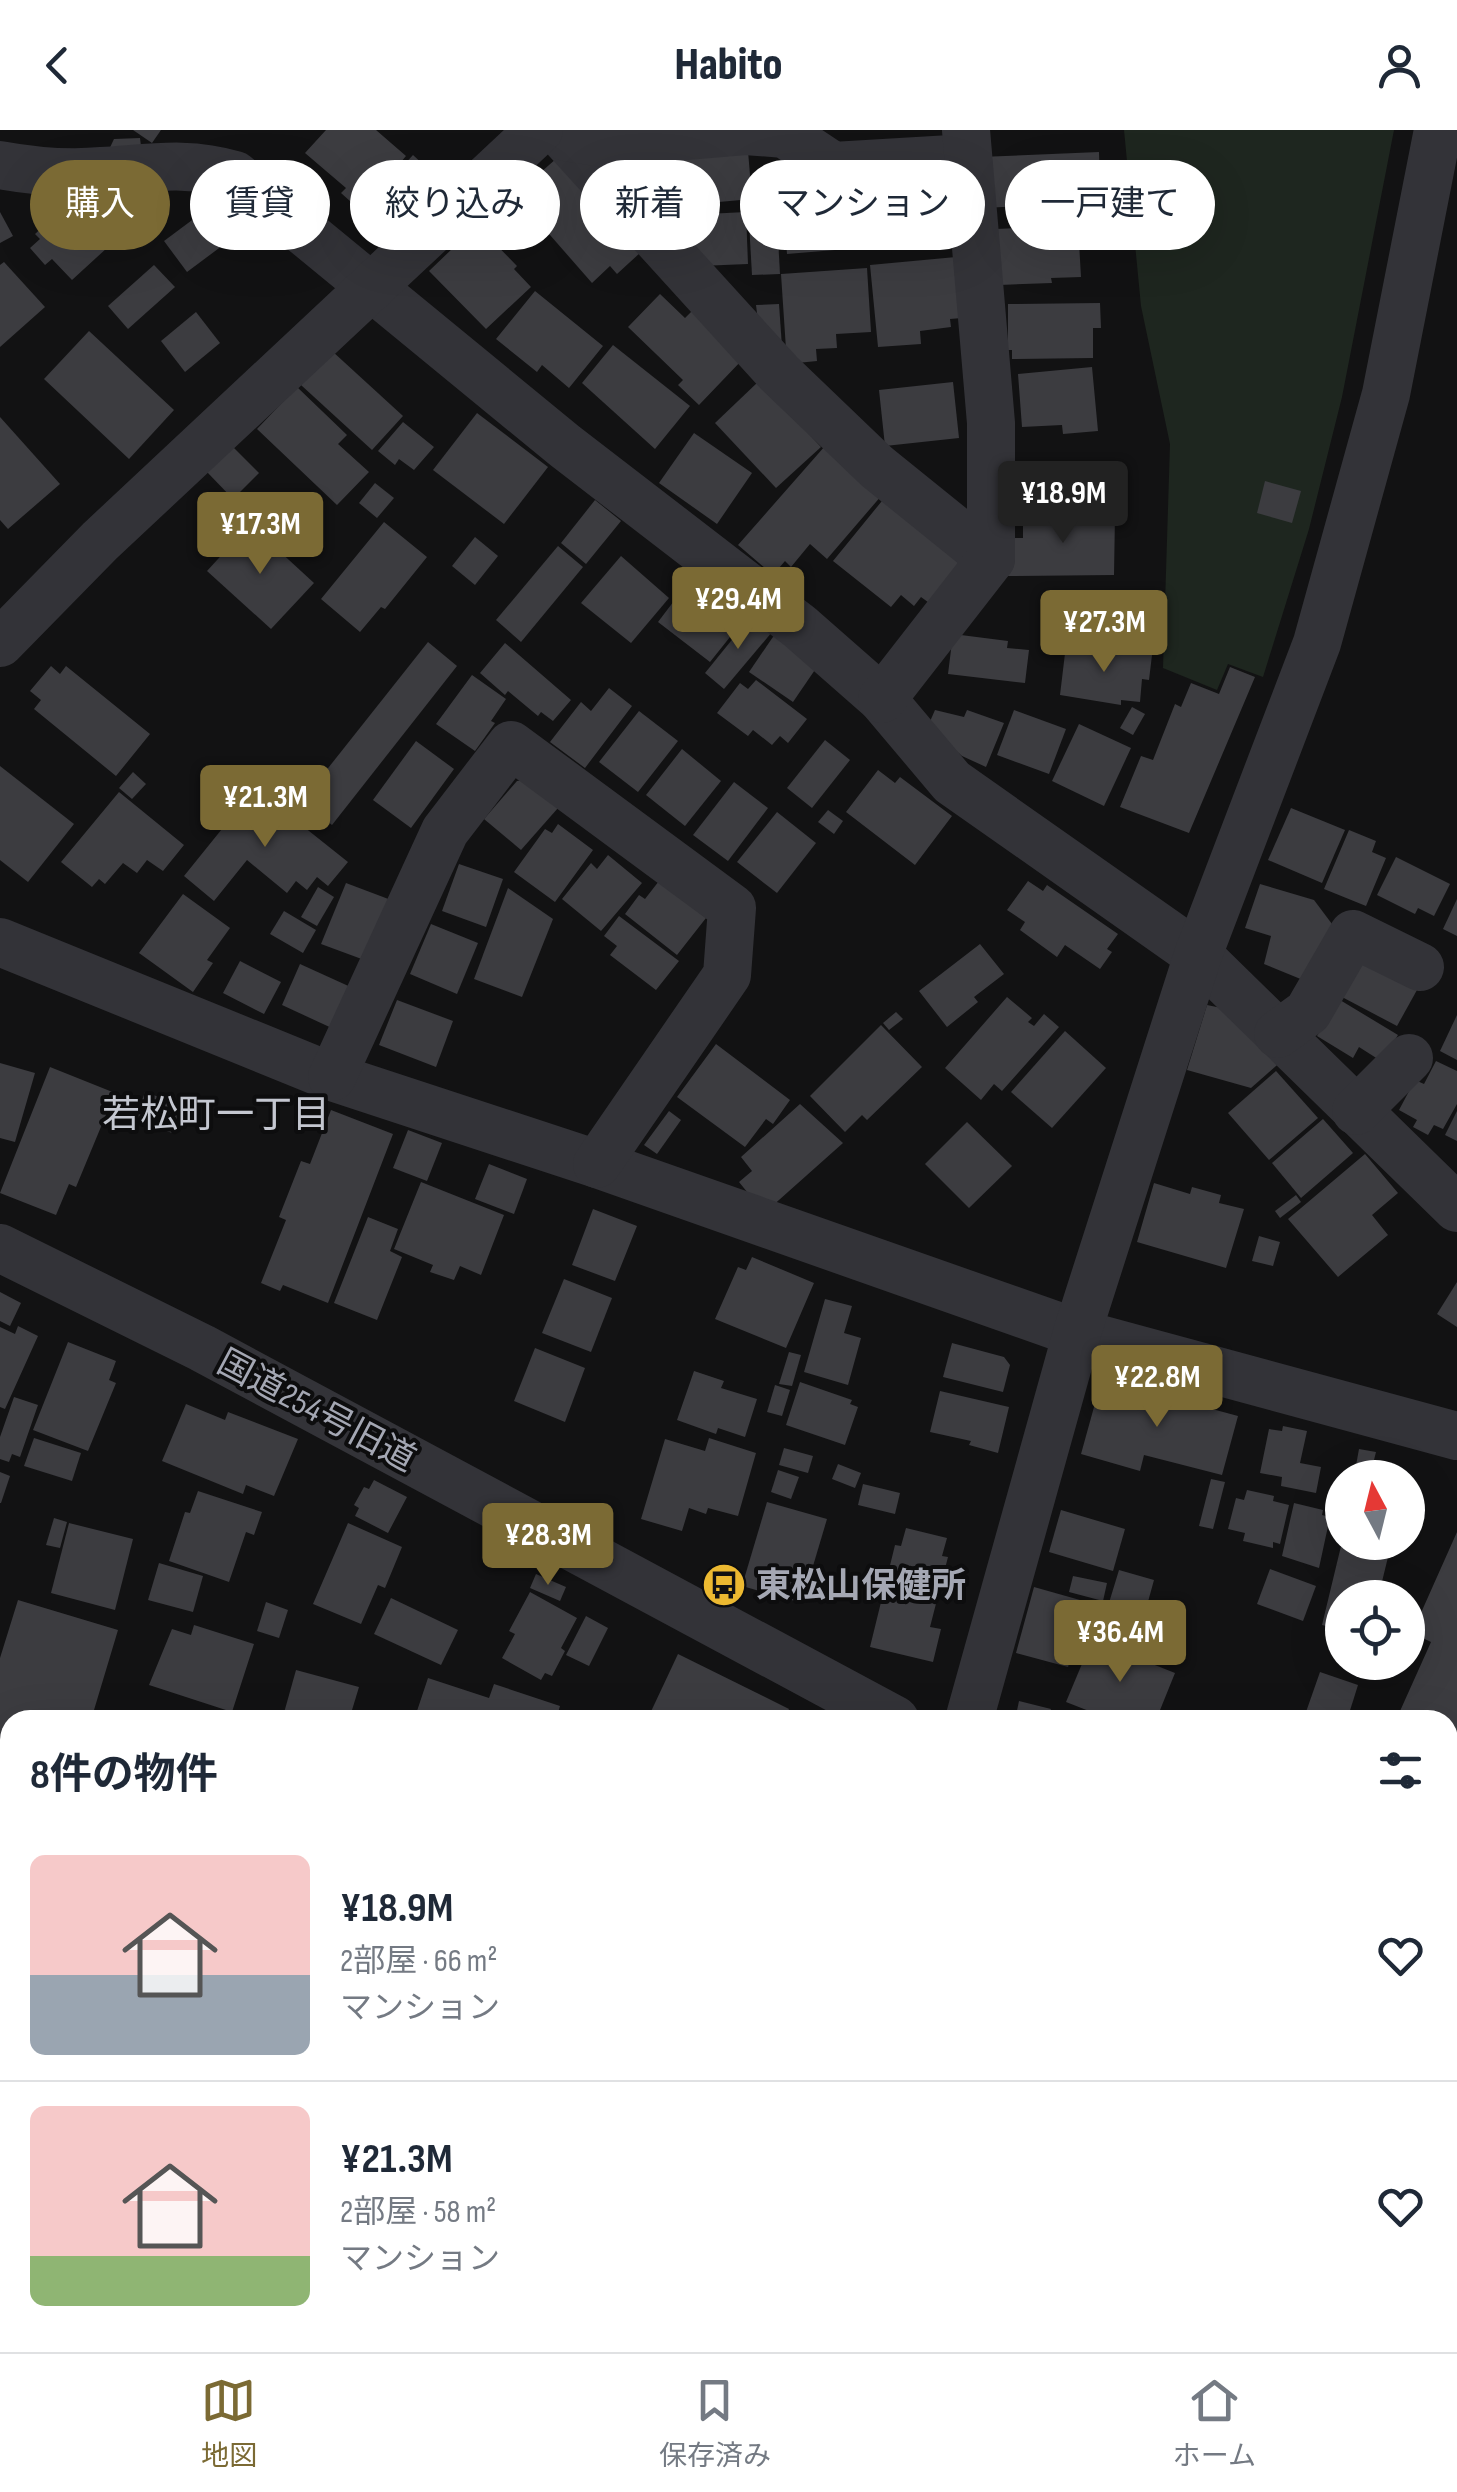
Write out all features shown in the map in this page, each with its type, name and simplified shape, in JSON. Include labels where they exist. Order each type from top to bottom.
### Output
[{"type":"street","points":[[972,1710],[1077,1333],[1198,956],[1317,643],[1386,394],[1438,130]]},
{"type":"street","points":[[557,132],[603,143],[745,131],[785,134],[832,166],[967,144],[991,423],[991,559],[882,699]]},
{"type":"street","points":[[0,643],[100,541],[372,288],[557,132]]},
{"type":"street","points":[[557,132],[779,374],[877,467],[991,559]]},
{"type":"street","points":[[0,164],[26,170],[97,172],[206,166],[235,175],[565,446],[800,627],[882,699],[952,782],[1198,956],[1457,1208]]},
{"type":"street","points":[[332,1077],[445,832],[511,745],[732,908],[727,975],[597,1164]]},
{"type":"street","points":[[1278,1034],[1308,1012],[1353,934],[1420,967]]},
{"type":"street","points":[[0,942],[332,1077],[597,1164],[1077,1333],[1457,1436]]},
{"type":"street","points":[[1356,1111],[1409,1058]]},
{"type":"street","name":"国道254号旧道","points":[[0,1248],[202,1348],[876,1710]]},
{"type":"shaded area","points":[[1124,130],[1394,130],[1342,397],[1309,529],[1263,677],[1228,664],[1217,690],[1163,668],[1170,444],[1141,306],[1136,250],[1215,250],[1215,160],[1127,160]]},
{"type":"building","points":[[133,130],[161,130],[152,143]]},
{"type":"building","points":[[326,130],[376,130],[406,156],[403,160],[350,160],[350,201],[341,193],[346,188],[330,174],[330,160],[313,160],[305,153]]},
{"type":"building","points":[[140,138],[142,154],[105,158],[114,139]]},
{"type":"building","points":[[748,151],[749,160],[740,160],[740,200],[720,202],[720,160],[658,160]]},
{"type":"building","points":[[1099,152],[1099,160],[1005,160],[1005,207],[985,208],[985,160],[980,157]]},
{"type":"building","points":[[560,161],[580,184],[580,250],[641,252],[617,274],[610,266],[592,283],[560,246]]},
{"type":"building","points":[[0,212],[13,236],[0,243]]},
{"type":"building","points":[[740,212],[740,250],[747,250],[748,264],[700,266],[692,258],[691,250],[720,250],[720,213]]},
{"type":"building","points":[[190,222],[190,250],[216,250],[187,272],[170,249],[170,237]]},
{"type":"building","points":[[996,229],[1005,229],[1005,250],[1079,250],[1081,277],[1051,278],[1052,283],[999,285]]},
{"type":"building","points":[[32,250],[105,250],[72,280],[52,259],[45,265]]},
{"type":"building","points":[[451,250],[501,250],[531,287],[486,329],[429,271]]},
{"type":"building","points":[[751,250],[779,250],[780,274],[752,275]]},
{"type":"building","points":[[787,250],[835,250],[787,254]]},
{"type":"building","points":[[956,257],[962,318],[950,319],[951,327],[920,331],[921,344],[878,347],[870,265]]},
{"type":"building","points":[[4,262],[45,307],[0,347],[0,265]]},
{"type":"building","points":[[154,265],[175,287],[128,329],[108,306]]},
{"type":"building","points":[[867,268],[871,332],[836,334],[837,348],[816,349],[817,361],[787,364],[781,274]]},
{"type":"building","points":[[535,291],[603,346],[569,388],[542,365],[537,372],[496,339]]},
{"type":"building","points":[[660,294],[685,318],[692,311],[743,359],[699,405],[678,385],[683,380],[628,327]]},
{"type":"building","points":[[1100,303],[1101,328],[1093,328],[1093,358],[1012,359],[1012,350],[1008,350],[1008,304]]},
{"type":"building","points":[[779,304],[783,361],[758,321],[756,305]]},
{"type":"building","points":[[196,312],[220,343],[185,372],[161,341]]},
{"type":"building","points":[[89,331],[174,410],[129,459],[44,379]]},
{"type":"building","points":[[613,345],[690,406],[655,449],[582,383]]},
{"type":"building","points":[[332,351],[403,416],[372,450],[301,385]]},
{"type":"building","points":[[1092,367],[1098,431],[1063,434],[1062,425],[1022,427],[1018,374]]},
{"type":"building","points":[[759,381],[821,447],[776,488],[715,423]]},
{"type":"building","points":[[953,382],[959,438],[885,446],[879,390]]},
{"type":"building","points":[[297,387],[347,435],[338,444],[369,472],[337,505],[257,429]]},
{"type":"building","points":[[477,413],[548,467],[504,524],[433,470]]},
{"type":"building","points":[[0,417],[60,484],[8,529],[0,520]]},
{"type":"building","points":[[403,422],[434,447],[414,470],[399,459],[395,465],[378,451]]},
{"type":"building","points":[[694,433],[752,473],[717,524],[659,483]]},
{"type":"building","points":[[825,446],[882,495],[827,559],[810,544],[791,567],[785,561],[773,575],[738,545]]},
{"type":"building","points":[[233,447],[259,473],[233,499],[207,472]]},
{"type":"building","points":[[1265,481],[1301,491],[1292,523],[1257,513]]},
{"type":"building","points":[[375,483],[394,498],[377,518],[359,503]]},
{"type":"building","points":[[886,496],[970,564],[932,605],[921,597],[914,606],[901,595],[891,607],[833,561]]},
{"type":"building","points":[[595,500],[621,521],[586,564],[561,543]]},
{"type":"building","points":[[1023,515],[1115,515],[1114,575],[1005,576],[1005,538],[1023,538]]},
{"type":"building","points":[[384,522],[427,557],[385,609],[381,607],[360,632],[321,599]]},
{"type":"building","points":[[250,524],[314,583],[271,629],[207,571]]},
{"type":"building","points":[[475,537],[498,556],[475,585],[452,566]]},
{"type":"building","points":[[558,546],[583,567],[521,642],[496,620]]},
{"type":"building","points":[[621,556],[669,598],[631,643],[581,603]]},
{"type":"building","points":[[696,572],[740,606],[729,620],[738,627],[710,662],[658,622]]},
{"type":"building","points":[[752,615],[772,632],[724,689],[705,673]]},
{"type":"building","points":[[777,631],[821,661],[793,702],[749,672]]},
{"type":"building","points":[[953,634],[1008,641],[1007,648],[1029,650],[1025,683],[948,674]]},
{"type":"building","points":[[428,642],[457,666],[332,825],[302,801]]},
{"type":"building","points":[[505,643],[571,700],[553,721],[541,712],[538,716],[508,691],[505,695],[480,673]]},
{"type":"building","points":[[1066,645],[1152,655],[1149,680],[1142,679],[1140,702],[1121,700],[1121,705],[1060,695]]},
{"type":"building","points":[[51,666],[60,674],[66,666],[150,734],[116,776],[34,709],[41,700],[30,691]]},
{"type":"building","points":[[1230,667],[1255,677],[1189,833],[1120,807],[1141,756],[1153,760],[1175,704],[1181,707],[1191,683],[1219,694]]},
{"type":"building","points":[[472,675],[506,699],[475,751],[436,724]]},
{"type":"building","points":[[756,680],[807,719],[788,743],[780,736],[772,745],[753,730],[748,736],[717,713],[740,683],[748,689]]},
{"type":"building","points":[[609,688],[632,706],[585,768],[550,742],[581,702],[591,711]]},
{"type":"building","points":[[1132,707],[1145,714],[1133,735],[1120,728]]},
{"type":"building","points":[[935,710],[964,717],[967,710],[1004,723],[986,767],[962,756],[928,726]]},
{"type":"building","points":[[1014,710],[1066,729],[1049,774],[997,755]]},
{"type":"building","points":[[639,711],[678,741],[638,792],[599,762]]},
{"type":"building","points":[[1079,724],[1131,748],[1104,806],[1052,781]]},
{"type":"building","points":[[825,740],[850,760],[812,808],[787,788]]},
{"type":"building","points":[[416,741],[454,769],[411,828],[373,800]]},
{"type":"building","points":[[682,749],[721,781],[685,826],[646,795]]},
{"type":"building","points":[[0,766],[74,824],[28,882],[0,860]]},
{"type":"building","points":[[878,770],[895,783],[900,777],[952,816],[915,865],[846,812]]},
{"type":"building","points":[[133,772],[146,784],[132,799],[119,788]]},
{"type":"building","points":[[525,780],[558,808],[521,850],[484,819],[517,781]]},
{"type":"building","points":[[734,782],[768,808],[728,861],[693,835]]},
{"type":"building","points":[[255,788],[348,862],[328,886],[317,877],[307,890],[296,881],[287,893],[247,860],[214,901],[184,876]]},
{"type":"building","points":[[119,792],[184,845],[163,871],[147,860],[137,873],[123,863],[105,884],[99,879],[92,887],[61,862]]},
{"type":"building","points":[[1291,808],[1345,830],[1322,883],[1268,860]]},
{"type":"building","points":[[828,810],[843,821],[834,834],[818,822]]},
{"type":"building","points":[[777,812],[816,843],[777,893],[737,862]]},
{"type":"building","points":[[558,824],[593,850],[555,902],[514,872],[545,829],[552,833]]},
{"type":"building","points":[[1349,830],[1376,841],[1372,852],[1386,858],[1366,906],[1324,889]]},
{"type":"building","points":[[608,855],[642,883],[601,931],[562,899],[591,863],[597,869]]},
{"type":"building","points":[[1396,857],[1450,884],[1434,916],[1418,908],[1415,914],[1377,895]]},
{"type":"building","points":[[459,864],[503,879],[486,927],[442,911]]},
{"type":"building","points":[[659,881],[706,918],[677,955],[625,914],[639,895],[645,899]]},
{"type":"building","points":[[1028,881],[1043,891],[1047,885],[1118,934],[1100,969],[1065,945],[1057,957],[1020,930],[1025,922],[1007,910]]},
{"type":"building","points":[[346,883],[391,900],[367,961],[321,944]]},
{"type":"building","points":[[1260,884],[1314,900],[1335,928],[1303,980],[1264,964],[1271,936],[1245,928]]},
{"type":"building","points":[[318,887],[334,897],[317,926],[301,917]]},
{"type":"building","points":[[508,888],[553,919],[522,997],[474,979]]},
{"type":"building","points":[[183,894],[230,928],[207,960],[213,963],[193,992],[139,953]]},
{"type":"building","points":[[1457,899],[1457,936],[1443,929]]},
{"type":"building","points":[[284,911],[316,930],[303,953],[270,934]]},
{"type":"building","points":[[619,916],[679,961],[656,990],[610,955],[617,946],[604,936]]},
{"type":"building","points":[[431,924],[478,943],[457,994],[410,974]]},
{"type":"building","points":[[980,944],[1004,974],[974,997],[978,1002],[947,1027],[919,991]]},
{"type":"building","points":[[240,961],[281,982],[264,1014],[223,993]]},
{"type":"building","points":[[1362,961],[1417,990],[1397,1026],[1342,997]]},
{"type":"building","points":[[300,964],[355,989],[336,1030],[282,1005]]},
{"type":"building","points":[[1007,997],[1032,1018],[1028,1022],[1034,1026],[1044,1014],[1059,1027],[1002,1091],[994,1084],[981,1100],[945,1068]]},
{"type":"building","points":[[397,1000],[453,1021],[436,1067],[379,1045]]},
{"type":"building","points":[[1340,1000],[1398,1035],[1381,1061],[1359,1047],[1353,1058],[1317,1036]]},
{"type":"building","points":[[1207,1005],[1231,1010],[1284,1059],[1251,1088],[1187,1070]]},
{"type":"building","points":[[896,1012],[903,1019],[889,1030],[883,1023]]},
{"type":"building","points":[[1457,1015],[1457,1060],[1440,1051]]},
{"type":"building","points":[[881,1025],[922,1067],[867,1120],[862,1115],[845,1132],[810,1096]]},
{"type":"building","points":[[1065,1031],[1106,1068],[1052,1128],[1011,1092]]},
{"type":"building","points":[[716,1044],[790,1100],[773,1124],[766,1119],[745,1147],[677,1097]]},
{"type":"building","points":[[1436,1061],[1457,1071],[1457,1104],[1443,1129],[1434,1125],[1428,1135],[1413,1127],[1417,1120],[1399,1110],[1415,1080],[1424,1084]]},
{"type":"building","points":[[0,1063],[35,1073],[15,1142],[0,1138]]},
{"type":"building","points":[[50,1067],[115,1093],[76,1187],[69,1184],[56,1215],[0,1193]]},
{"type":"building","points":[[1276,1071],[1318,1118],[1269,1160],[1228,1113]]},
{"type":"building","points":[[145,1092],[184,1106],[175,1134],[135,1120]]},
{"type":"building","points":[[800,1104],[843,1143],[770,1208],[756,1203],[739,1182],[752,1171],[741,1157]]},
{"type":"building","points":[[331,1110],[393,1134],[328,1303],[283,1285],[280,1291],[261,1283],[286,1220],[279,1217],[301,1161],[310,1164]]},
{"type":"building","points":[[669,1111],[681,1120],[657,1154],[644,1145]]},
{"type":"building","points":[[1457,1111],[1457,1141],[1445,1135]]},
{"type":"building","points":[[1323,1119],[1353,1153],[1301,1198],[1272,1163]]},
{"type":"building","points":[[967,1122],[1012,1166],[969,1208],[925,1164]]},
{"type":"building","points":[[408,1130],[442,1143],[427,1181],[393,1168]]},
{"type":"building","points":[[1365,1154],[1398,1193],[1372,1215],[1388,1235],[1338,1277],[1288,1219]]},
{"type":"building","points":[[489,1164],[527,1179],[514,1214],[475,1199]]},
{"type":"building","points":[[421,1182],[504,1215],[481,1275],[460,1266],[454,1280],[430,1272],[433,1265],[394,1249]]},
{"type":"building","points":[[1154,1183],[1190,1194],[1192,1187],[1221,1195],[1219,1203],[1244,1209],[1226,1268],[1137,1242]]},
{"type":"building","points":[[1296,1195],[1301,1202],[1280,1218],[1275,1211]]},
{"type":"building","points":[[593,1209],[637,1226],[615,1281],[572,1265]]},
{"type":"building","points":[[368,1217],[398,1229],[390,1251],[402,1257],[377,1320],[334,1303]]},
{"type":"building","points":[[1259,1236],[1280,1242],[1273,1266],[1252,1261]]},
{"type":"building","points":[[752,1257],[814,1283],[786,1348],[715,1319],[738,1267],[746,1270]]},
{"type":"building","points":[[564,1279],[612,1298],[591,1352],[542,1333]]},
{"type":"building","points":[[1457,1282],[1457,1327],[1437,1314]]},
{"type":"building","points":[[0,1292],[21,1303],[10,1326],[0,1321]]},
{"type":"building","points":[[825,1299],[852,1306],[844,1333],[861,1338],[848,1385],[804,1372]]},
{"type":"building","points":[[18,1326],[38,1336],[5,1409],[0,1407],[0,1327],[15,1334]]},
{"type":"building","points":[[68,1342],[116,1361],[109,1380],[116,1383],[88,1451],[33,1430]]},
{"type":"building","points":[[952,1343],[1004,1357],[1010,1365],[1003,1392],[943,1377]]},
{"type":"building","points":[[535,1348],[585,1368],[565,1422],[514,1401]]},
{"type":"building","points":[[789,1352],[801,1355],[792,1386],[779,1384]]},
{"type":"building","points":[[694,1371],[724,1381],[721,1388],[757,1399],[745,1437],[718,1428],[716,1434],[677,1420]]},
{"type":"building","points":[[800,1382],[852,1400],[850,1404],[858,1407],[845,1445],[786,1425]]},
{"type":"building","points":[[1112,1382],[1238,1416],[1222,1475],[1144,1455],[1140,1471],[1081,1454],[1099,1389]]},
{"type":"building","points":[[775,1385],[790,1390],[782,1416],[767,1412]]},
{"type":"building","points":[[940,1391],[1009,1407],[998,1453],[969,1445],[971,1441],[930,1432]]},
{"type":"building","points":[[14,1397],[38,1405],[20,1457],[12,1454],[9,1462],[0,1459],[0,1437]]},
{"type":"building","points":[[186,1404],[225,1420],[228,1412],[298,1439],[274,1496],[246,1485],[243,1494],[162,1461]]},
{"type":"building","points":[[1283,1426],[1307,1431],[1300,1463],[1321,1467],[1316,1493],[1281,1486],[1282,1477],[1260,1473],[1269,1429],[1282,1431]]},
{"type":"building","points":[[34,1438],[81,1453],[72,1481],[24,1466]]},
{"type":"building","points":[[709,1438],[756,1453],[738,1516],[708,1508],[706,1514],[689,1508],[682,1531],[641,1519],[665,1439],[705,1451]]},
{"type":"building","points":[[784,1448],[813,1456],[808,1473],[779,1465]]},
{"type":"building","points":[[1359,1449],[1376,1452],[1374,1460],[1357,1460]]},
{"type":"building","points":[[838,1464],[861,1473],[855,1488],[832,1479]]},
{"type":"building","points":[[778,1470],[799,1477],[791,1499],[771,1492]]},
{"type":"building","points":[[0,1472],[10,1476],[1,1503],[0,1503]]},
{"type":"building","points":[[1211,1479],[1225,1482],[1213,1529],[1199,1526]]},
{"type":"building","points":[[374,1480],[407,1497],[388,1533],[355,1516],[359,1508],[354,1505],[364,1487],[369,1489]]},
{"type":"building","points":[[863,1484],[900,1493],[895,1514],[858,1505]]},
{"type":"building","points":[[1247,1490],[1274,1496],[1273,1501],[1289,1505],[1280,1544],[1273,1542],[1273,1548],[1243,1541],[1245,1533],[1228,1529],[1236,1498],[1244,1500]]},
{"type":"building","points":[[198,1491],[262,1512],[254,1535],[246,1532],[229,1582],[169,1561],[185,1512],[190,1513]]},
{"type":"building","points":[[767,1502],[827,1519],[802,1603],[742,1586]]},
{"type":"building","points":[[1294,1503],[1323,1510],[1325,1540],[1319,1568],[1282,1556]]},
{"type":"building","points":[[1061,1510],[1125,1529],[1113,1571],[1049,1552]]},
{"type":"building","points":[[54,1518],[67,1522],[60,1548],[46,1545]]},
{"type":"building","points":[[69,1523],[133,1539],[115,1610],[51,1593]]},
{"type":"building","points":[[348,1523],[402,1547],[385,1588],[378,1585],[361,1624],[313,1604]]},
{"type":"building","points":[[906,1528],[947,1538],[942,1556],[948,1557],[930,1627],[941,1629],[933,1662],[870,1647],[895,1545],[901,1546]]},
{"type":"building","points":[[1457,1532],[1457,1710],[1400,1710],[1414,1680],[1425,1680],[1425,1655],[1431,1642],[1425,1639],[1425,1604]]},
{"type":"building","points":[[1338,1560],[1387,1560],[1382,1580],[1333,1580]]},
{"type":"building","points":[[159,1563],[203,1576],[193,1612],[148,1600]]},
{"type":"building","points":[[1270,1569],[1316,1586],[1303,1621],[1257,1604]]},
{"type":"building","points":[[1119,1570],[1154,1580],[1146,1609],[1170,1615],[1160,1649],[1101,1629]]},
{"type":"building","points":[[536,1574],[566,1587],[560,1601],[530,1588]]},
{"type":"building","points":[[1073,1576],[1107,1583],[1103,1601],[1069,1592]]},
{"type":"building","points":[[1034,1587],[1087,1602],[1068,1667],[1016,1653]]},
{"type":"building","points":[[530,1592],[577,1618],[552,1676],[545,1673],[541,1680],[502,1658],[515,1634],[509,1631]]},
{"type":"building","points":[[391,1598],[458,1630],[441,1665],[374,1634]]},
{"type":"building","points":[[18,1600],[118,1630],[94,1710],[0,1710],[0,1658]]},
{"type":"building","points":[[266,1602],[288,1610],[279,1638],[257,1631]]},
{"type":"building","points":[[586,1616],[608,1628],[589,1666],[566,1655]]},
{"type":"building","points":[[194,1625],[254,1644],[233,1710],[149,1685],[172,1629],[191,1635]]},
{"type":"building","points":[[1092,1640],[1175,1673],[1160,1710],[1086,1710],[1066,1702]]},
{"type":"building","points":[[678,1654],[789,1709],[789,1710],[652,1710]]},
{"type":"building","points":[[296,1670],[359,1687],[352,1710],[285,1710]]},
{"type":"building","points":[[1320,1672],[1325,1674],[1325,1680],[1358,1685],[1350,1710],[1307,1710]]},
{"type":"building","points":[[428,1678],[489,1698],[494,1684],[560,1706],[559,1710],[417,1710]]},
{"type":"building","points":[[1019,1701],[1051,1709],[1051,1710],[1017,1710]]},
{"type":"place","name":"東松山保健所","points":[[724,1585]]},
{"type":"district","name":"若松町一丁目","points":[[216,1114]]}]
